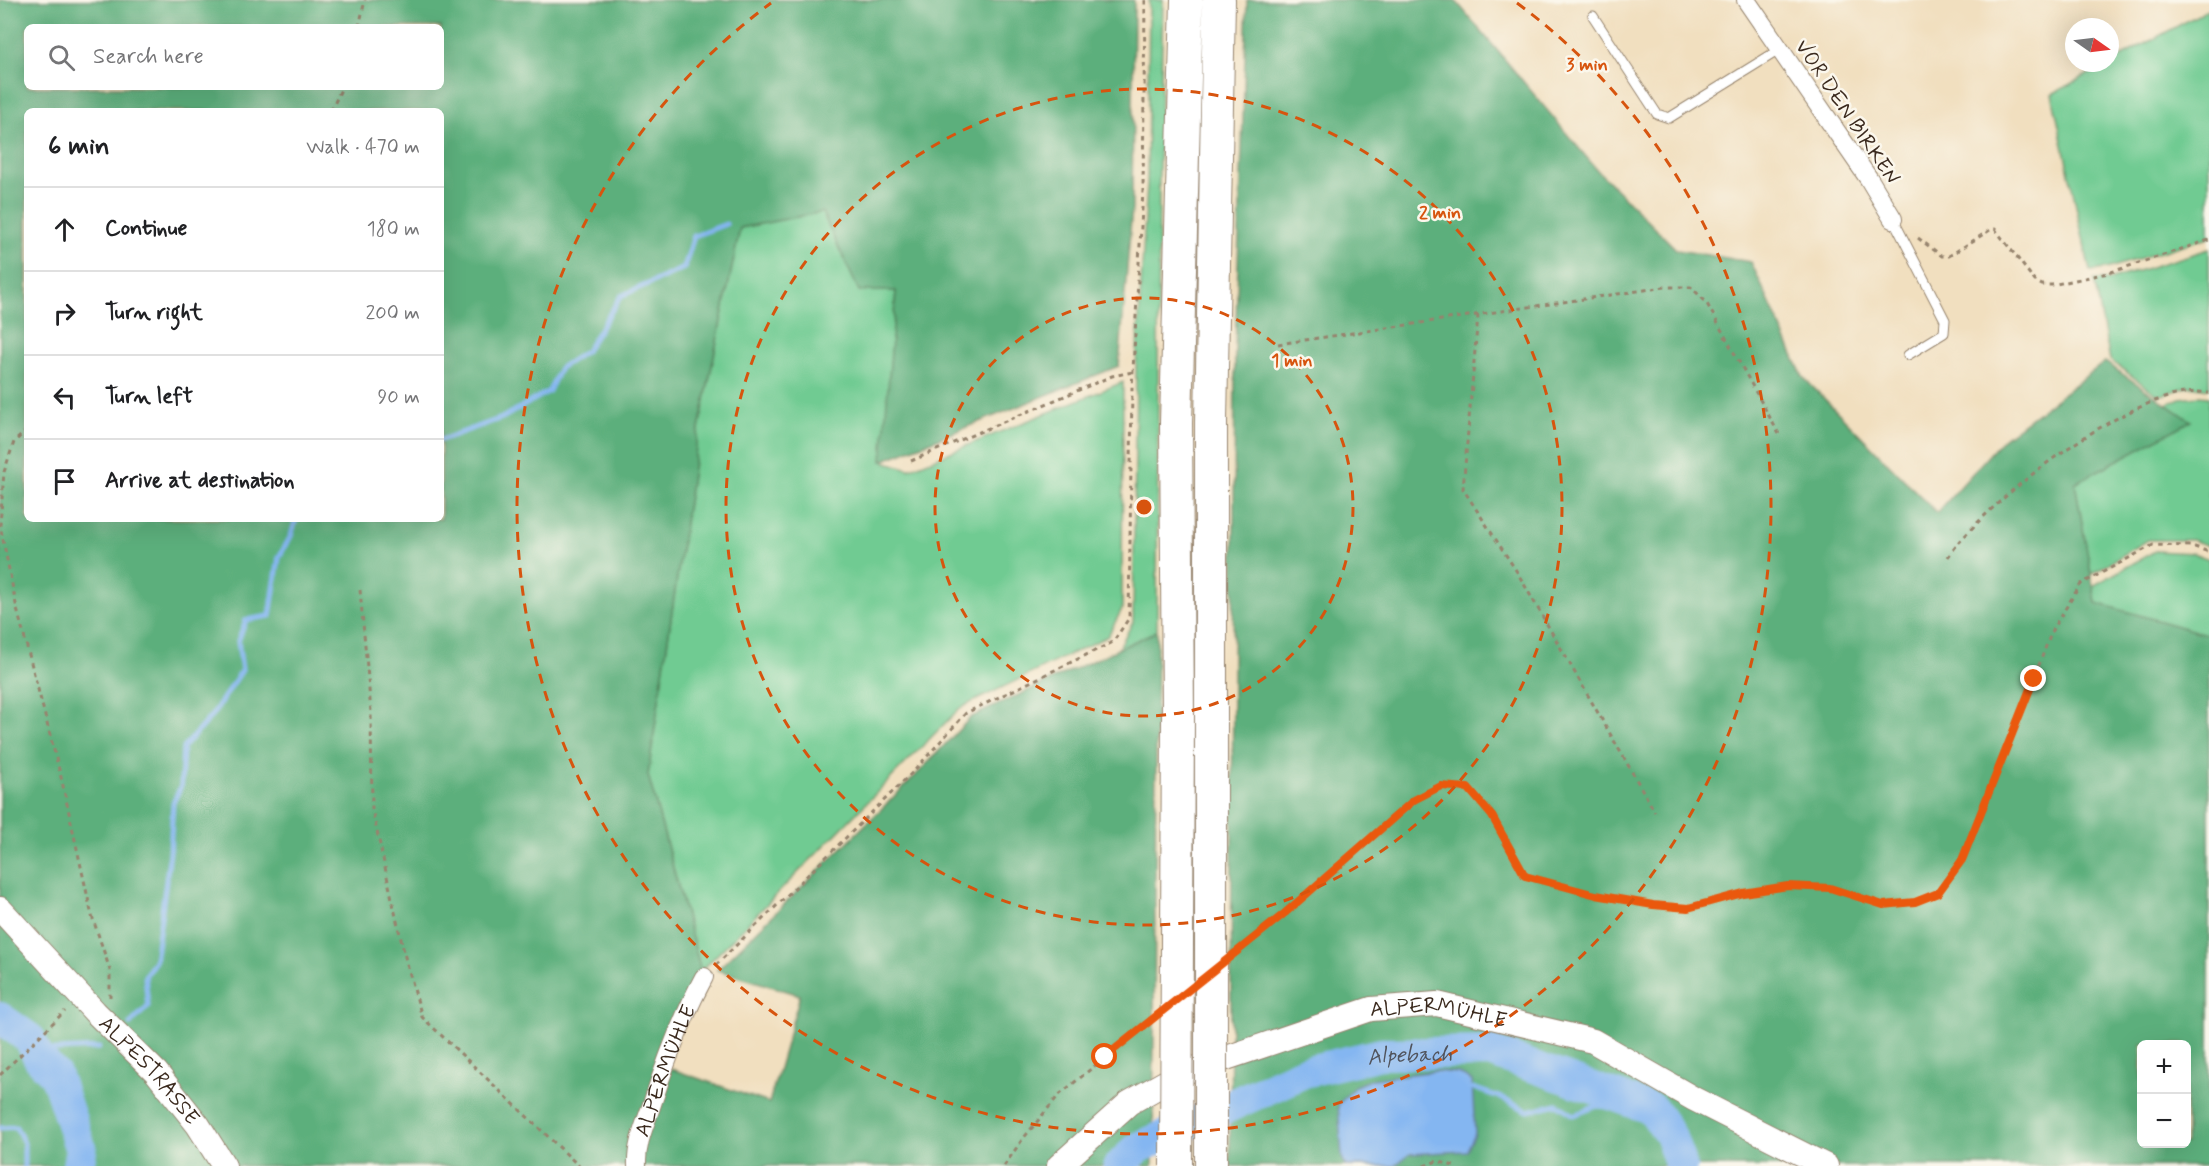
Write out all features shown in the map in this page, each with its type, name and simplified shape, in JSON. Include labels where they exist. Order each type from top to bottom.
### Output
[{"type":"highway","points":[[1176,1166],[1178,716],[1176,423],[1187,0]]},
{"type":"highway","points":[[1211,1166],[1211,422],[1219,0]]},
{"type":"main road","name":"ALPESTRASSE","points":[[0,909],[81,997],[156,1072],[198,1125],[224,1166]]},
{"type":"main road","name":"ALPERMÜHLE","points":[[1059,1166],[1129,1103],[1182,1073],[1371,1009],[1437,1004],[1593,1041],[1694,1099],[1826,1166]]},
{"type":"street","name":"VOR DEN BIRKEN","points":[[1746,0],[1869,179],[1893,219]]},
{"type":"street","name":"ALPERMÜHLE","points":[[637,1166],[637,1151],[659,1081],[690,1002],[704,977]]},
{"type":"lane","points":[[1593,16],[1657,114],[1669,118],[1779,50]]},
{"type":"lane","points":[[1893,219],[1945,320],[1944,333],[1908,355]]},
{"type":"path","points":[[359,24],[365,0]]},
{"type":"path","points":[[704,977],[914,771],[966,713],[1113,642],[1129,618],[1132,372],[1143,191],[1145,0]]},
{"type":"path","points":[[332,108],[341,90]]},
{"type":"path","points":[[1893,219],[1942,256],[1949,256],[1995,229],[2035,281],[2042,285],[2108,273],[2209,240]]},
{"type":"path","points":[[1278,344],[1665,287],[1691,287],[1706,302],[1779,434]]},
{"type":"path","points":[[1478,315],[1463,489],[1517,572],[1655,812]]},
{"type":"path","points":[[911,461],[1112,376],[1132,372]]},
{"type":"path","points":[[1948,557],[1959,541],[2018,486],[2054,457],[2087,435],[2139,409],[2179,393],[2198,391],[2209,393]]},
{"type":"path","points":[[0,1074],[81,997],[110,1004],[110,970],[92,916],[61,777],[17,609],[0,525],[4,472],[15,442],[24,433]]},
{"type":"path","points":[[1231,956],[1285,913],[1414,800],[1441,786],[1468,788],[1492,816],[1525,876],[1596,895],[1653,905],[1688,908],[1743,893],[1788,886],[1830,888],[1883,905],[1915,902],[1938,893],[1962,860],[1980,820],[2053,628],[2081,584],[2153,545],[2192,546],[2209,552]]},
{"type":"path","points":[[360,590],[371,712],[372,809],[405,957],[422,1017],[579,1166]]},
{"type":"path","points":[[1004,1166],[1059,1095],[1159,1013]]},
{"type":"path","points":[[1424,1166],[1437,1161],[1454,1166]]},
{"type":"green space","points":[[0,0],[1134,0],[1132,208],[1119,366],[882,461],[896,291],[859,291],[822,212],[740,228],[698,434],[648,775],[701,971],[663,1066],[769,1103],[800,995],[717,970],[918,773],[971,717],[1157,631],[1153,1166],[0,1166]]},
{"type":"green space","points":[[1149,0],[1163,0],[1159,174],[1157,631],[1118,649],[1133,622],[1136,368],[1147,184]]},
{"type":"green space","points":[[1247,0],[1455,0],[1598,171],[1677,250],[1751,262],[1803,377],[1937,513],[2003,439],[2105,362],[2191,421],[2075,483],[2096,603],[2209,635],[2209,1166],[1230,1166],[1235,352]]},
{"type":"green space","points":[[2209,9],[2209,237],[2106,269],[2090,271],[2052,94],[2093,72],[2119,72],[2119,58]]},
{"type":"green space","points":[[822,212],[859,290],[896,291],[883,461],[909,469],[1123,382],[1122,609],[1108,636],[960,708],[701,971],[648,775],[698,434],[740,228]]},
{"type":"green space","points":[[2209,249],[2209,389],[2190,386],[2159,396],[2110,360],[2094,280],[2109,280]]},
{"type":"green space","points":[[2209,397],[2209,546],[2192,540],[2148,540],[2091,574],[2075,483],[2190,421],[2167,404],[2180,398]]},
{"type":"green space","points":[[2155,551],[2193,553],[2209,559],[2209,635],[2096,603],[2093,586]]},
{"type":"water","points":[[1436,1071],[1458,1073],[1472,1081],[1475,1133],[1467,1151],[1410,1154],[1394,1166],[1345,1166],[1342,1157],[1338,1105],[1355,1086],[1372,1079]]},
{"type":"waterway","points":[[444,439],[502,418],[549,391],[560,368],[586,351],[621,296],[684,268],[694,236],[726,224]]},
{"type":"waterway","points":[[130,1024],[148,1006],[145,976],[155,961],[170,852],[173,803],[181,786],[183,748],[213,714],[242,670],[238,641],[246,620],[270,616],[279,557],[291,536],[295,522]]},
{"type":"waterway","name":"Alpebach","points":[[0,1018],[30,1039],[39,1058],[56,1076],[81,1150],[78,1166]]},
{"type":"waterway","points":[[36,1051],[99,1048]]},
{"type":"waterway","name":"Alpebach","points":[[1119,1166],[1138,1148],[1304,1072],[1381,1054],[1492,1052],[1652,1109],[1670,1135],[1681,1166]]},
{"type":"waterway","points":[[1473,1088],[1528,1111],[1557,1104],[1574,1115],[1597,1106],[1623,1108],[1634,1102]]},
{"type":"waterway","points":[[0,1128],[16,1127],[24,1143],[24,1166]]},
{"type":"route","points":[[1105,1057],[1285,913],[1414,800],[1441,786],[1468,788],[1492,816],[1525,876],[1596,895],[1653,905],[1688,908],[1743,893],[1788,886],[1830,888],[1883,905],[1915,902],[1938,893],[1962,860],[1980,820],[2034,679]]}]
